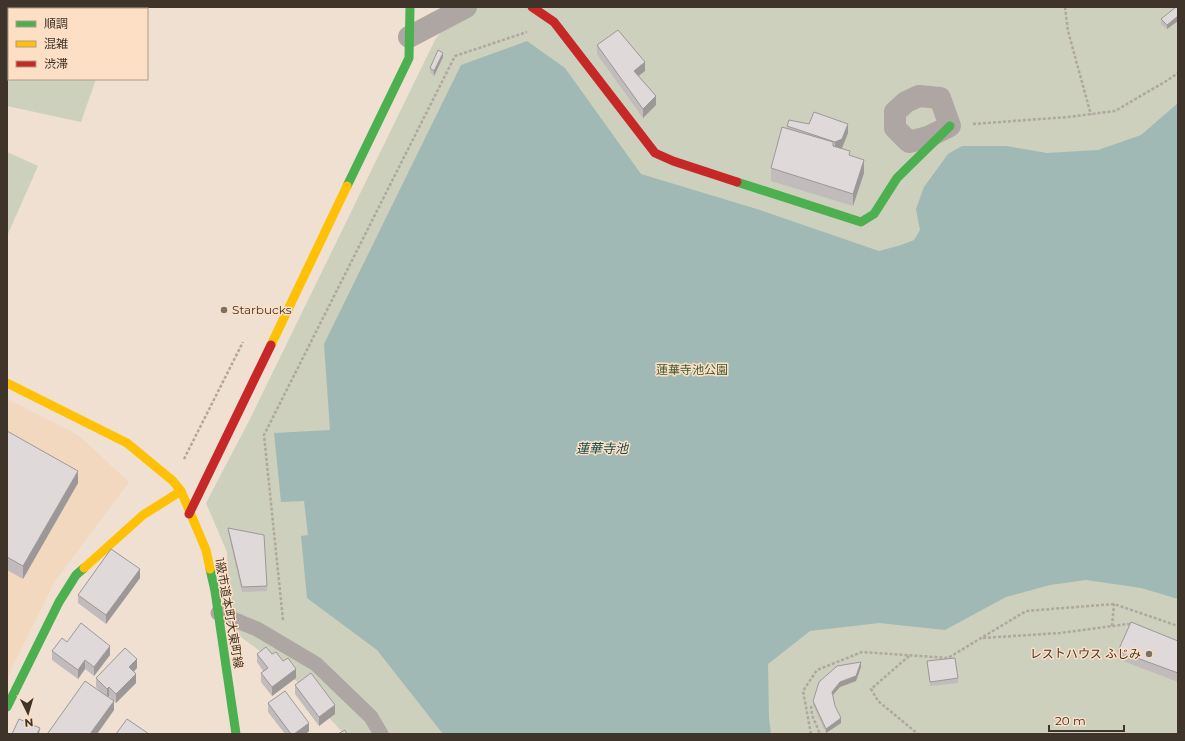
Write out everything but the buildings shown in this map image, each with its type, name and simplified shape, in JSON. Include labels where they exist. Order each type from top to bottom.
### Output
[{"type":"street","points":[[189,514],[408,58],[410,7]]},
{"type":"street","points":[[409,37],[466,7]]},
{"type":"street","points":[[532,7],[554,22],[655,153],[674,161],[862,222],[874,214],[897,178],[950,126]]},
{"type":"street","name":"1級市道本町大東町線","points":[[7,383],[85,420],[127,443],[173,480],[181,492],[189,514],[206,550],[215,591],[236,734]]},
{"type":"street","points":[[7,707],[59,602],[76,575],[143,515],[181,492]]},
{"type":"lane","points":[[218,613],[257,629],[316,664],[371,717],[381,734]]},
{"type":"path","points":[[1065,7],[1068,31],[1091,115]]},
{"type":"path","points":[[283,622],[264,435],[455,56],[531,31]]},
{"type":"path","points":[[950,126],[1091,115],[1115,111],[1178,73]]},
{"type":"path","points":[[1112,626],[1114,604]]},
{"type":"path","points":[[811,734],[803,691],[817,670],[862,652],[948,658],[1026,611],[1114,604],[1178,626]]},
{"type":"path","points":[[982,638],[1060,633],[1128,624],[1136,627]]},
{"type":"path","points":[[909,656],[870,688],[878,701],[918,734]]},
{"type":"path","points":[[811,706],[812,715],[820,734]]},
{"type":"shaded area","points":[[7,399],[78,435],[129,482],[55,581],[7,678]]},
{"type":"green space","points":[[7,7],[122,7],[8,8],[8,80],[96,80],[81,122],[7,106]]},
{"type":"green space","name":"蓮華寺池","points":[[460,7],[1178,7],[1178,734],[344,734],[288,672],[233,631],[230,608],[227,552],[206,503],[250,419],[435,40]]},
{"type":"green space","points":[[7,152],[38,166],[7,236]]},
{"type":"water","name":"蓮華寺池","points":[[527,41],[565,68],[641,174],[760,210],[879,251],[914,240],[920,230],[916,209],[924,187],[948,154],[962,146],[1006,146],[1047,153],[1098,150],[1141,135],[1178,103],[1178,599],[1141,588],[1086,580],[1050,585],[1006,597],[945,630],[879,623],[810,631],[768,664],[769,718],[771,734],[443,734],[377,650],[307,598],[301,536],[308,535],[304,501],[281,502],[274,433],[330,430],[324,344],[461,65]]},
{"type":"traffic: fast","points":[[347,186],[409,58],[410,7]]},
{"type":"traffic: fast","points":[[737,182],[861,222],[874,214],[897,178],[950,126]]},
{"type":"traffic: fast","points":[[7,707],[59,602],[76,575],[84,568]]},
{"type":"traffic: fast","points":[[210,569],[215,591],[236,734]]},
{"type":"traffic: slow","points":[[271,345],[347,186]]},
{"type":"traffic: slow","points":[[7,383],[127,443],[173,481],[181,491],[206,550],[210,569]]},
{"type":"traffic: slow","points":[[84,568],[143,515],[181,491]]},
{"type":"traffic: jam","points":[[532,7],[554,22],[655,153],[673,161],[737,182]]},
{"type":"traffic: jam","points":[[189,514],[271,345]]},
{"type":"place","name":"Starbucks","points":[[224,310]]},
{"type":"place","name":"レストハウス ふじみ","points":[[1149,654]]},
{"type":"park label","name":"蓮華寺池公園","points":[[692,370]]}]
